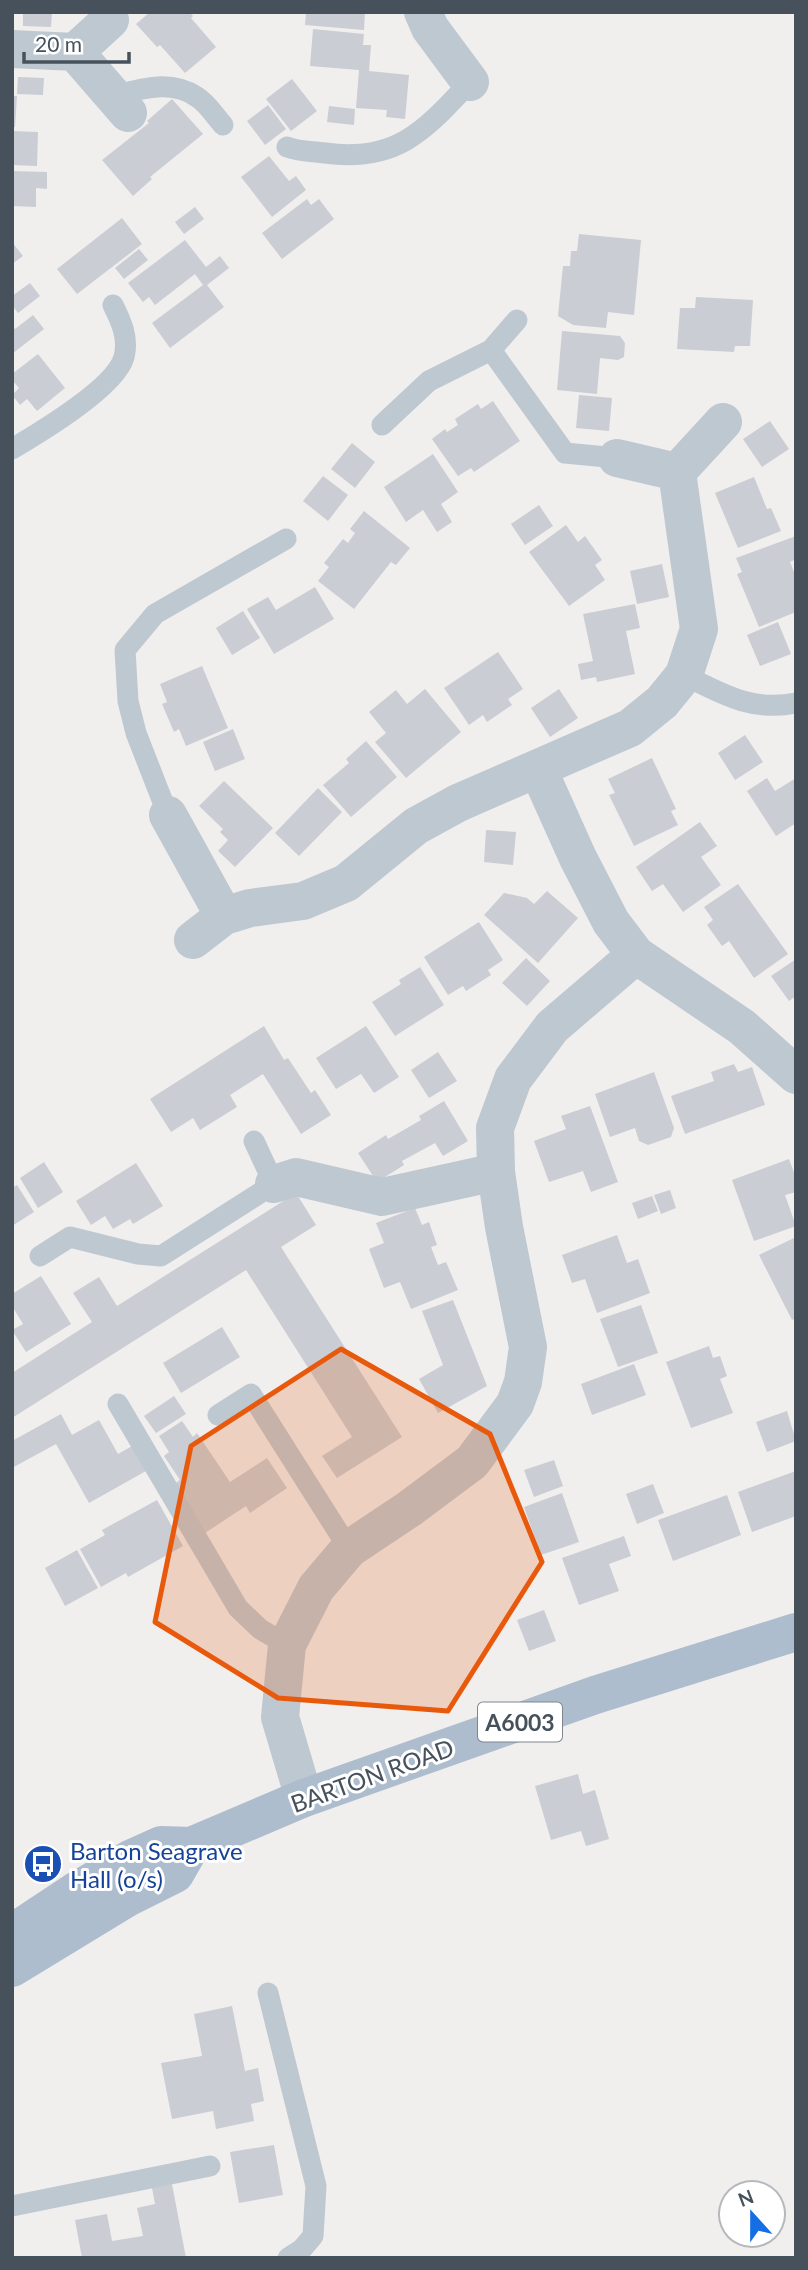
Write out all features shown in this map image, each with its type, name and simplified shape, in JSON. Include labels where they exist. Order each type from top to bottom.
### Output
[{"type":"main road","name":"BARTON ROAD","points":[[12,1933],[132,1858],[161,1845],[191,1846],[304,1798],[595,1695],[796,1632]]},
{"type":"main road","points":[[12,1968],[127,1898],[175,1874],[191,1846]]},
{"type":"street","points":[[423,12],[430,28],[470,82]]},
{"type":"street","points":[[12,49],[75,52],[110,20]]},
{"type":"street","points":[[75,52],[120,104]]},
{"type":"street","points":[[677,472],[723,422]]},
{"type":"street","points":[[617,458],[677,472]]},
{"type":"street","points":[[193,940],[224,916],[250,908],[303,901],[346,883],[416,826],[458,803],[630,728],[662,702],[684,675],[699,629],[677,472]]},
{"type":"street","points":[[538,769],[578,858],[611,922],[636,955],[742,1027],[796,1075]]},
{"type":"street","points":[[167,815],[224,916]]},
{"type":"street","points":[[304,1798],[280,1717],[287,1645],[316,1588],[349,1549],[472,1462],[515,1404],[523,1382],[528,1347],[504,1227],[496,1172],[495,1128],[513,1079],[552,1027],[636,955]]},
{"type":"street","points":[[274,1184],[296,1177],[382,1197],[496,1172]]},
{"type":"lane","points":[[288,147],[299,151],[345,156],[368,155],[392,148],[431,123],[470,82]]},
{"type":"lane","points":[[120,104],[154,86],[187,90],[200,98],[223,125]]},
{"type":"lane","points":[[12,449],[76,407],[114,375],[124,358],[125,345],[124,326],[113,305]]},
{"type":"lane","points":[[382,425],[429,381],[491,350],[517,320]]},
{"type":"lane","points":[[491,350],[565,453],[617,458]]},
{"type":"lane","points":[[167,815],[133,723],[128,701],[125,650],[155,614],[286,539]]},
{"type":"lane","points":[[684,675],[736,701],[776,707],[796,703]]},
{"type":"lane","points":[[40,1256],[70,1237],[138,1254],[161,1256],[274,1184],[254,1141]]},
{"type":"lane","points":[[218,1415],[251,1394],[349,1549]]},
{"type":"lane","points":[[118,1404],[238,1608],[260,1629],[287,1645]]},
{"type":"lane","points":[[268,1993],[316,2186],[313,2236],[302,2249],[288,2258]]},
{"type":"lane","points":[[12,2206],[210,2166]]},
{"type":"highlighted area","points":[[341,1349],[490,1434],[542,1562],[448,1711],[278,1698],[155,1622],[191,1446]]},
{"type":"building","points":[[23,12],[52,12],[51,27],[23,26]]},
{"type":"building","points":[[150,12],[189,12],[216,47],[185,73],[160,45],[157,47],[136,24]]},
{"type":"building","points":[[306,12],[365,12],[364,30],[305,25]]},
{"type":"building","points":[[313,29],[364,34],[363,45],[371,45],[369,71],[409,75],[405,119],[386,117],[387,110],[356,108],[359,70],[310,66]]},
{"type":"building","points":[[18,77],[44,78],[43,95],[17,94]]},
{"type":"building","points":[[292,79],[317,111],[291,131],[266,99]]},
{"type":"building","points":[[12,96],[17,96],[15,127],[12,127]]},
{"type":"building","points":[[172,99],[203,134],[150,177],[152,179],[133,196],[102,160],[149,123],[147,121]]},
{"type":"building","points":[[268,105],[286,129],[265,145],[247,121]]},
{"type":"building","points":[[329,106],[355,109],[354,125],[327,122]]},
{"type":"building","points":[[12,131],[38,132],[37,166],[12,165]]},
{"type":"building","points":[[269,156],[289,181],[296,176],[306,190],[272,217],[241,177]]},
{"type":"building","points":[[12,171],[47,172],[47,189],[36,188],[36,207],[12,206]]},
{"type":"building","points":[[307,199],[311,205],[319,199],[334,219],[282,259],[262,233]]},
{"type":"building","points":[[195,207],[204,219],[184,234],[175,222]]},
{"type":"building","points":[[122,218],[142,244],[77,294],[57,269]]},
{"type":"building","points":[[579,234],[641,240],[634,315],[608,312],[606,328],[573,325],[558,316],[563,266],[570,266],[571,251],[577,251]]},
{"type":"building","points":[[185,240],[206,267],[220,256],[229,268],[207,285],[224,307],[170,348],[152,323],[203,285],[195,274],[155,305],[149,297],[143,302],[128,283]]},
{"type":"building","points":[[12,242],[23,256],[12,264]]},
{"type":"building","points":[[139,249],[148,260],[124,279],[115,268]]},
{"type":"building","points":[[30,283],[40,296],[18,313],[12,305],[12,296]]},
{"type":"building","points":[[696,297],[753,300],[750,346],[735,346],[734,352],[677,349],[680,308],[695,308]]},
{"type":"building","points":[[33,315],[44,329],[12,354],[12,325],[15,329]]},
{"type":"building","points":[[562,331],[620,336],[625,343],[624,357],[618,360],[600,358],[597,394],[557,390]]},
{"type":"building","points":[[38,354],[65,388],[37,411],[27,399],[20,405],[12,395],[19,388],[12,380],[12,374]]},
{"type":"building","points":[[579,395],[612,398],[609,431],[576,428]]},
{"type":"building","points":[[493,401],[520,441],[474,472],[471,468],[458,476],[432,439],[445,429],[447,432],[458,425],[455,419],[478,404],[481,409]]},
{"type":"building","points":[[770,421],[789,449],[762,467],[743,439]]},
{"type":"building","points":[[352,443],[375,462],[355,488],[331,469]]},
{"type":"building","points":[[433,454],[458,492],[441,504],[452,522],[437,532],[423,510],[406,522],[384,487]]},
{"type":"building","points":[[323,476],[348,495],[328,521],[303,501]]},
{"type":"building","points":[[754,477],[767,509],[771,508],[781,531],[738,548],[715,493]]},
{"type":"building","points":[[539,505],[553,526],[525,545],[511,524]]},
{"type":"building","points":[[364,511],[410,548],[396,565],[391,562],[354,609],[318,581],[329,567],[324,563],[343,539],[348,543],[355,533],[350,529]]},
{"type":"building","points":[[566,525],[578,542],[585,536],[602,560],[595,565],[605,580],[569,606],[529,552]]},
{"type":"building","points":[[796,536],[796,559],[790,562],[796,577],[796,612],[759,627],[737,574],[742,572],[736,558]]},
{"type":"building","points":[[662,564],[669,597],[637,604],[630,571]]},
{"type":"building","points":[[315,587],[334,619],[274,654],[247,609],[268,597],[276,610]]},
{"type":"building","points":[[635,604],[640,628],[626,631],[635,674],[597,682],[596,677],[581,680],[578,664],[593,661],[583,614]]},
{"type":"building","points":[[243,611],[260,638],[232,655],[216,628]]},
{"type":"building","points":[[778,622],[791,654],[760,666],[747,635]]},
{"type":"building","points":[[498,652],[523,689],[508,699],[512,705],[487,722],[483,715],[469,725],[444,688]]},
{"type":"building","points":[[202,666],[228,728],[186,746],[179,729],[174,732],[162,704],[167,702],[160,684]]},
{"type":"building","points":[[425,689],[461,732],[406,778],[375,742],[386,733],[369,712],[396,690],[407,704]]},
{"type":"building","points":[[559,689],[578,718],[550,737],[531,708]]},
{"type":"building","points":[[233,729],[245,759],[215,771],[203,742]]},
{"type":"building","points":[[745,735],[763,762],[735,780],[718,753]]},
{"type":"building","points":[[366,741],[397,777],[351,817],[323,785],[349,763],[346,759]]},
{"type":"building","points":[[652,758],[676,809],[671,811],[678,825],[634,846],[609,795],[615,793],[608,779]]},
{"type":"building","points":[[767,778],[775,791],[796,778],[796,823],[776,836],[747,791]]},
{"type":"building","points":[[224,781],[273,828],[235,867],[218,851],[228,840],[220,832],[223,829],[199,806]]},
{"type":"building","points":[[318,788],[342,812],[299,856],[275,833]]},
{"type":"building","points":[[700,822],[717,846],[701,857],[721,885],[683,912],[663,884],[652,891],[636,867]]},
{"type":"building","points":[[486,830],[516,832],[513,865],[484,862]]},
{"type":"building","points":[[738,884],[788,954],[754,978],[729,941],[722,946],[707,925],[713,920],[704,907]]},
{"type":"building","points":[[547,891],[578,918],[538,963],[484,915],[504,893],[527,898],[534,904]]},
{"type":"building","points":[[479,922],[503,960],[488,970],[491,975],[466,991],[463,986],[448,995],[424,957]]},
{"type":"building","points":[[526,958],[550,981],[527,1006],[502,983]]},
{"type":"building","points":[[796,959],[796,996],[789,1001],[771,976]]},
{"type":"building","points":[[420,967],[444,1005],[395,1036],[372,1002],[401,984],[399,980]]},
{"type":"building","points":[[264,1026],[284,1060],[288,1058],[311,1093],[315,1090],[331,1115],[301,1134],[263,1074],[230,1095],[237,1107],[200,1130],[193,1118],[171,1132],[150,1099]]},
{"type":"building","points":[[366,1026],[399,1077],[374,1093],[361,1074],[336,1089],[316,1058]]},
{"type":"building","points":[[438,1052],[457,1081],[429,1098],[411,1070]]},
{"type":"building","points":[[734,1064],[738,1072],[752,1067],[765,1105],[685,1134],[671,1096],[714,1081],[711,1072]]},
{"type":"building","points":[[654,1072],[674,1128],[671,1137],[648,1145],[639,1141],[635,1128],[610,1137],[595,1094]]},
{"type":"building","points":[[444,1101],[468,1141],[443,1156],[435,1143],[402,1161],[404,1165],[377,1182],[358,1153],[386,1135],[388,1139],[421,1120],[419,1116]]},
{"type":"building","points":[[590,1106],[618,1182],[591,1192],[583,1171],[549,1182],[534,1141],[566,1129],[561,1116]]},
{"type":"building","points":[[789,1159],[796,1178],[796,1192],[785,1195],[796,1226],[754,1241],[732,1180]]},
{"type":"building","points":[[44,1162],[63,1192],[38,1208],[20,1178]]},
{"type":"building","points":[[136,1163],[163,1206],[133,1224],[130,1219],[113,1229],[105,1216],[91,1225],[76,1201]]},
{"type":"building","points":[[17,1185],[34,1212],[12,1226],[12,1188]]},
{"type":"building","points":[[670,1190],[676,1208],[661,1214],[654,1195]]},
{"type":"building","points":[[296,1193],[316,1225],[281,1247],[402,1437],[337,1478],[322,1456],[352,1437],[246,1270],[12,1418],[12,1373],[92,1322],[73,1293],[99,1277],[117,1306]]},
{"type":"building","points":[[652,1196],[658,1211],[638,1219],[632,1203]]},
{"type":"building","points":[[415,1208],[422,1225],[429,1222],[437,1245],[431,1247],[438,1265],[446,1262],[458,1290],[411,1309],[400,1282],[384,1288],[369,1249],[384,1243],[376,1223]]},
{"type":"building","points":[[617,1235],[627,1263],[638,1259],[650,1293],[597,1313],[585,1279],[572,1283],[562,1255]]},
{"type":"building","points":[[796,1237],[796,1318],[792,1320],[759,1255]]},
{"type":"building","points":[[41,1276],[71,1324],[26,1352],[12,1330],[23,1324],[12,1306],[12,1294]]},
{"type":"building","points":[[453,1300],[487,1386],[438,1413],[419,1379],[443,1365],[422,1311]]},
{"type":"building","points":[[641,1305],[658,1353],[618,1367],[600,1319]]},
{"type":"building","points":[[222,1327],[240,1357],[181,1393],[163,1363]]},
{"type":"building","points":[[709,1346],[713,1358],[720,1356],[727,1376],[720,1379],[733,1413],[691,1428],[666,1362]]},
{"type":"building","points":[[634,1364],[646,1395],[592,1415],[581,1384]]},
{"type":"building","points":[[174,1396],[186,1414],[156,1433],[144,1416]]},
{"type":"building","points":[[787,1411],[796,1441],[767,1452],[756,1422]]},
{"type":"building","points":[[61,1414],[72,1435],[99,1420],[118,1454],[132,1446],[146,1471],[89,1503],[56,1444],[12,1468],[12,1441]]},
{"type":"building","points":[[182,1421],[193,1437],[197,1433],[230,1482],[267,1458],[287,1488],[250,1513],[246,1506],[205,1533],[173,1485],[180,1480],[164,1456],[169,1452],[159,1436]]},
{"type":"building","points":[[554,1460],[563,1486],[534,1497],[524,1470]]},
{"type":"building","points":[[796,1471],[796,1516],[752,1532],[738,1492]]},
{"type":"building","points":[[653,1484],[664,1513],[637,1524],[626,1494]]},
{"type":"building","points":[[562,1493],[579,1542],[541,1555],[524,1507]]},
{"type":"building","points":[[727,1495],[741,1535],[673,1561],[658,1520]]},
{"type":"building","points":[[157,1500],[183,1546],[128,1577],[126,1573],[101,1587],[80,1549],[105,1535],[102,1530]]},
{"type":"building","points":[[624,1536],[631,1556],[609,1564],[619,1591],[579,1605],[562,1558]]},
{"type":"building","points":[[77,1550],[98,1588],[65,1606],[45,1568]]},
{"type":"building","points":[[544,1610],[556,1641],[529,1651],[517,1620]]},
{"type":"building","points":[[578,1774],[583,1794],[595,1790],[609,1839],[586,1846],[581,1831],[551,1840],[535,1786]]},
{"type":"building","points":[[232,2006],[245,2071],[258,2068],[264,2101],[251,2104],[254,2121],[216,2129],[213,2111],[172,2119],[161,2063],[202,2056],[194,2014]]},
{"type":"building","points":[[274,2145],[283,2195],[239,2203],[230,2152]]},
{"type":"building","points":[[172,2184],[186,2258],[82,2258],[75,2220],[107,2214],[112,2241],[143,2236],[137,2208],[155,2204],[152,2188]]},
{"type":"place","name":"Barton Seagrave Hall (o/s)","points":[[43,1864]]}]
